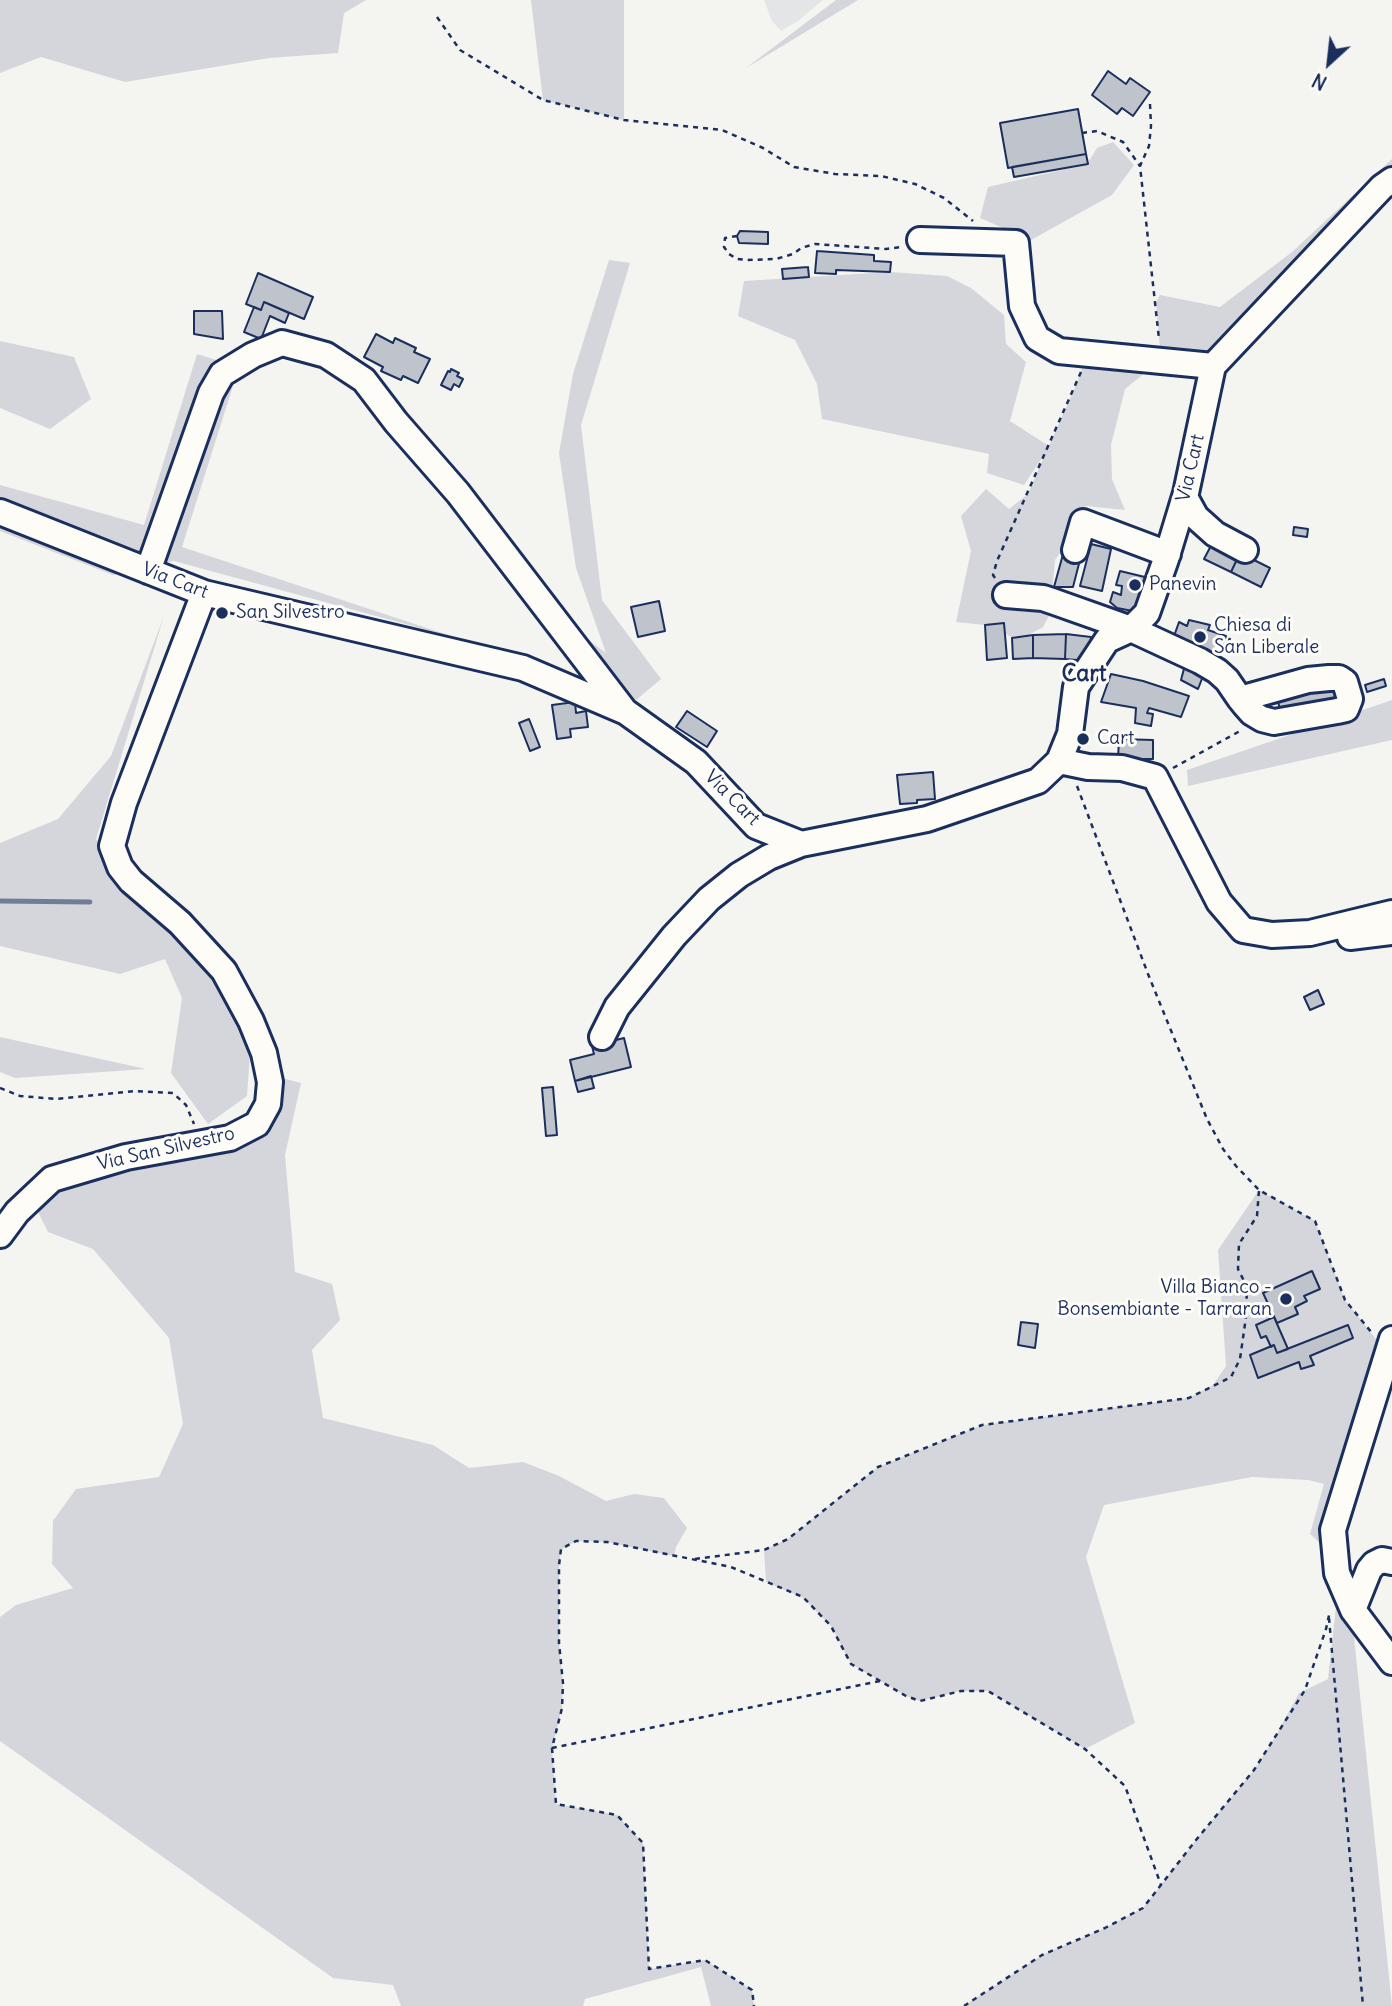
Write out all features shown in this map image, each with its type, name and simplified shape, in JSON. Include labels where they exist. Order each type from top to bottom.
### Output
[{"type":"street","points":[[920,240],[1016,243],[1022,306],[1037,338],[1059,351],[1213,366],[1382,187],[1392,180]]},
{"type":"street","points":[[148,571],[211,393],[222,374],[254,355],[282,343],[327,355],[364,380],[396,422],[458,493],[626,712]]},
{"type":"street","name":"Via Cart","points":[[1059,761],[1070,734],[1076,687],[1107,640],[1131,629],[1147,613],[1185,497],[1213,366]]},
{"type":"street","points":[[1185,497],[1196,517],[1215,534],[1245,550]]},
{"type":"street","name":"Via Cart","points":[[0,512],[204,593],[523,668],[626,712],[696,762],[756,826],[801,844]]},
{"type":"street","points":[[1074,550],[1083,522],[1168,555]]},
{"type":"street","name":"Via San Silvestro","points":[[0,1235],[17,1212],[52,1179],[126,1157],[230,1138],[257,1124],[268,1104],[270,1082],[264,1053],[251,1021],[224,971],[180,923],[131,881],[120,867],[112,846],[124,803],[204,593]]},
{"type":"street","points":[[1006,595],[1043,598],[1131,629],[1217,671],[1227,680],[1240,699],[1251,713],[1262,719],[1274,722],[1346,709],[1350,699],[1345,682],[1339,678],[1308,680],[1240,699]]},
{"type":"street","points":[[602,1037],[617,1007],[674,936],[709,899],[739,875],[801,844],[927,819],[1038,781],[1059,761],[1088,767],[1122,768],[1156,777],[1219,902],[1243,930],[1265,939],[1327,942],[1392,932]]},
{"type":"street","points":[[1243,930],[1272,935],[1310,933],[1392,914]]},
{"type":"street","points":[[1390,1346],[1333,1530],[1342,1607],[1392,1662]]},
{"type":"street","points":[[1342,1607],[1374,1564],[1382,1560],[1392,1562]]},
{"type":"path","points":[[437,17],[460,50],[543,100],[624,120],[722,130],[763,148],[794,167],[835,174],[881,176],[915,184],[944,198],[977,224]]},
{"type":"path","points":[[1140,166],[1149,146],[1150,104]]},
{"type":"path","points":[[1082,133],[1097,131],[1123,142],[1140,166],[1161,360]]},
{"type":"path","points":[[737,236],[725,238],[724,247],[737,259],[747,260],[776,259],[816,244],[886,249],[903,247],[920,240]]},
{"type":"path","points":[[1006,595],[993,575],[997,561],[1077,383],[1087,353]]},
{"type":"path","points":[[1156,777],[1262,719]]},
{"type":"path","points":[[1059,761],[1074,777],[1148,974],[1207,1119],[1223,1149],[1259,1189],[1315,1221],[1345,1300],[1390,1346]]},
{"type":"path","points":[[0,1088],[20,1096],[57,1099],[135,1091],[173,1093],[186,1105],[194,1120],[199,1145]]},
{"type":"path","points":[[693,1559],[764,1550],[788,1539],[877,1467],[982,1425],[1189,1398],[1230,1377],[1241,1359],[1246,1317],[1247,1287],[1238,1269],[1239,1244],[1257,1216],[1259,1189]]},
{"type":"path","points":[[754,2006],[752,1990],[705,1961],[649,1969],[643,1843],[617,1815],[556,1804],[552,1748],[563,1696],[559,1643],[559,1565],[561,1549],[576,1541],[607,1542],[731,1567],[803,1597],[831,1626],[851,1664],[906,1696],[920,1701],[961,1691],[988,1691],[1085,1749],[1125,1786],[1161,1885]]},
{"type":"path","points":[[964,2006],[1042,1955],[1105,1928],[1143,1908],[1254,1770],[1305,1690],[1329,1615],[1342,1607]]},
{"type":"path","points":[[1329,1615],[1363,2006]]},
{"type":"path","points":[[552,1748],[880,1681]]},
{"type":"shaded area","points":[[0,0],[366,0],[344,13],[338,53],[269,58],[125,82],[41,57],[0,73]]},
{"type":"shaded area","points":[[531,0],[624,0],[624,120],[543,100]]},
{"type":"shaded area","points":[[764,0],[823,0],[781,31],[772,21]]},
{"type":"shaded area","points":[[836,0],[858,0],[746,68]]},
{"type":"shaded area","points":[[1113,142],[1134,165],[1112,195],[1031,240],[980,218],[988,187],[1087,164],[1097,148]]},
{"type":"shaded area","points":[[1392,159],[1392,197],[1371,212],[1298,286],[1244,351],[1161,360],[1156,302],[1160,295],[1220,307],[1292,252]]},
{"type":"shaded area","points":[[609,260],[630,263],[581,425],[602,600],[661,679],[636,700],[586,675],[542,605],[606,653],[576,568],[559,453],[573,374]]},
{"type":"shaded area","points":[[890,272],[947,276],[971,288],[1004,315],[1006,344],[1026,362],[1010,421],[1049,446],[1087,353],[1150,369],[1125,389],[1111,445],[1112,479],[1125,510],[1086,506],[1080,513],[1070,539],[1055,560],[1050,614],[1043,627],[1027,636],[1012,638],[1005,633],[1003,623],[985,625],[956,622],[971,551],[961,516],[986,489],[1009,509],[1028,494],[1046,452],[1024,485],[987,473],[989,454],[822,419],[817,384],[795,340],[738,316],[744,281]]},
{"type":"shaded area","points":[[0,341],[74,357],[91,399],[50,429],[0,408]]},
{"type":"shaded area","points":[[197,354],[239,367],[182,547],[457,638],[174,561],[113,575],[0,531],[0,485],[144,525]]},
{"type":"shaded area","points":[[164,616],[96,839],[214,973],[250,1053],[247,1096],[208,1124],[171,1073],[182,998],[165,959],[120,974],[0,946],[0,843],[58,819],[111,756]]},
{"type":"shaded area","points":[[1392,700],[1392,740],[1188,786],[1187,770]]},
{"type":"shaded area","points":[[0,1037],[146,1069],[15,1078],[0,1072]]},
{"type":"shaded area","points":[[278,1077],[301,1083],[285,1155],[295,1272],[332,1284],[340,1320],[312,1350],[323,1418],[433,1445],[469,1468],[523,1462],[559,1476],[606,1501],[634,1494],[664,1498],[687,1528],[674,1556],[607,1542],[576,1541],[561,1550],[559,1643],[563,1683],[562,1708],[552,1748],[556,1804],[617,1815],[643,1843],[649,1969],[705,1960],[752,1990],[754,2006],[711,2006],[701,1967],[585,1999],[583,2006],[401,2006],[393,1985],[333,1978],[0,1741],[0,1617],[16,1605],[73,1588],[52,1564],[53,1521],[76,1489],[159,1477],[183,1424],[169,1338],[93,1249],[48,1232],[35,1206],[56,1184],[262,1129]]},
{"type":"shaded area","points":[[1259,1190],[1315,1221],[1345,1300],[1387,1353],[1373,1356],[1382,1356],[1323,1546],[1310,1534],[1324,1484],[1308,1480],[1252,1477],[1104,1505],[1086,1557],[1135,1723],[1085,1749],[988,1691],[961,1691],[920,1701],[906,1696],[851,1664],[831,1626],[803,1598],[766,1582],[764,1550],[788,1539],[878,1467],[982,1425],[1189,1398],[1213,1385],[1226,1366],[1218,1250]]},
{"type":"shaded area","points":[[1337,1598],[1353,1627],[1392,2006],[964,2006],[1042,1955],[1105,1928],[1143,1908],[1254,1770],[1299,1693],[1328,1679]]},
{"type":"building","points":[[1108,71],[1126,84],[1130,78],[1150,92],[1133,116],[1122,108],[1117,114],[1092,95]]},
{"type":"building","points":[[1078,109],[1086,154],[1008,168],[1000,123]]},
{"type":"building","points":[[1086,154],[1088,164],[1014,177],[1012,167]]},
{"type":"building","points":[[740,231],[768,232],[768,244],[739,243],[737,236]]},
{"type":"building","points":[[817,251],[874,255],[874,261],[891,262],[890,272],[836,270],[836,274],[815,273]]},
{"type":"building","points":[[808,267],[809,277],[783,279],[782,269]]},
{"type":"building","points":[[258,273],[313,297],[304,319],[264,302],[261,310],[246,304]]},
{"type":"building","points":[[264,302],[289,313],[285,323],[270,316],[261,339],[244,332],[254,307],[261,310]]},
{"type":"building","points":[[194,311],[222,311],[223,339],[194,334]]},
{"type":"building","points":[[376,334],[393,343],[395,338],[416,348],[414,352],[430,359],[418,383],[403,376],[401,380],[381,371],[383,367],[364,357]]},
{"type":"building","points":[[451,369],[463,379],[459,387],[454,384],[451,390],[441,385]]},
{"type":"building","points":[[1294,527],[1308,529],[1307,537],[1293,535]]},
{"type":"building","points":[[1214,540],[1240,553],[1231,572],[1204,559]]},
{"type":"building","points":[[1091,544],[1111,549],[1102,591],[1080,586]]},
{"type":"building","points":[[1065,547],[1082,552],[1073,587],[1054,587]]},
{"type":"building","points":[[1240,553],[1270,568],[1261,587],[1231,572]]},
{"type":"building","points":[[1120,571],[1149,578],[1138,612],[1117,608],[1110,602],[1113,592],[1121,595],[1122,586],[1116,585]]},
{"type":"building","points":[[659,601],[665,631],[638,637],[631,607]]},
{"type":"building","name":"Chiesa di San Liberale","points":[[1189,620],[1210,625],[1208,630],[1226,636],[1219,655],[1173,639],[1179,622],[1187,626]]},
{"type":"building","points":[[1004,623],[1007,658],[987,660],[985,625]]},
{"type":"building","points":[[1066,634],[1091,637],[1088,661],[1065,659]]},
{"type":"building","points":[[1066,634],[1065,659],[1033,658],[1033,635]]},
{"type":"building","points":[[1033,635],[1033,658],[1013,659],[1012,638]]},
{"type":"building","points":[[1186,661],[1205,671],[1198,689],[1181,680]]},
{"type":"building","points":[[1111,674],[1189,696],[1181,717],[1149,708],[1147,713],[1153,714],[1151,726],[1135,723],[1136,708],[1101,702]]},
{"type":"building","points":[[1384,679],[1386,686],[1367,692],[1365,685]]},
{"type":"building","points":[[1340,683],[1345,702],[1283,719],[1278,702]]},
{"type":"building","points":[[575,702],[576,713],[586,711],[588,727],[570,729],[571,737],[557,739],[552,705]]},
{"type":"building","points":[[687,711],[717,731],[707,747],[676,727]]},
{"type":"building","points":[[529,719],[540,747],[530,751],[519,723]]},
{"type":"building","points":[[1119,739],[1153,740],[1153,759],[1118,759]]},
{"type":"building","points":[[933,772],[935,799],[900,804],[897,775]]},
{"type":"building","points":[[1318,990],[1324,1004],[1310,1010],[1304,997]]},
{"type":"building","points":[[624,1038],[631,1067],[575,1081],[570,1060],[594,1054],[592,1046]]},
{"type":"building","points":[[591,1076],[594,1088],[578,1092],[575,1081]]},
{"type":"building","points":[[553,1087],[557,1135],[546,1136],[542,1088]]},
{"type":"building","name":"Villa Bianco - Bonsembiante - Tarraran","points":[[1312,1271],[1320,1289],[1304,1296],[1307,1301],[1295,1307],[1298,1314],[1277,1323],[1263,1293]]},
{"type":"building","points":[[1274,1317],[1288,1349],[1277,1353],[1266,1336],[1261,1338],[1256,1325]]},
{"type":"building","points":[[1021,1322],[1038,1324],[1035,1348],[1018,1345]]},
{"type":"building","points":[[1348,1325],[1353,1338],[1310,1356],[1314,1365],[1301,1369],[1299,1362],[1258,1378],[1250,1355],[1274,1345],[1277,1353]]},
{"type":"waterway","points":[[0,901],[90,902]]},
{"type":"place","name":"Panevin","points":[[1135,585]]},
{"type":"place","name":"San Silvestro","points":[[222,613]]},
{"type":"place","name":"Chiesa di San Liberale","points":[[1200,637]]},
{"type":"place","name":"Cart","points":[[1083,739]]},
{"type":"place","name":"Villa Bianco - Bonsembiante - Tarraran","points":[[1286,1299]]},
{"type":"district","name":"Cart","points":[[1084,674]]}]
